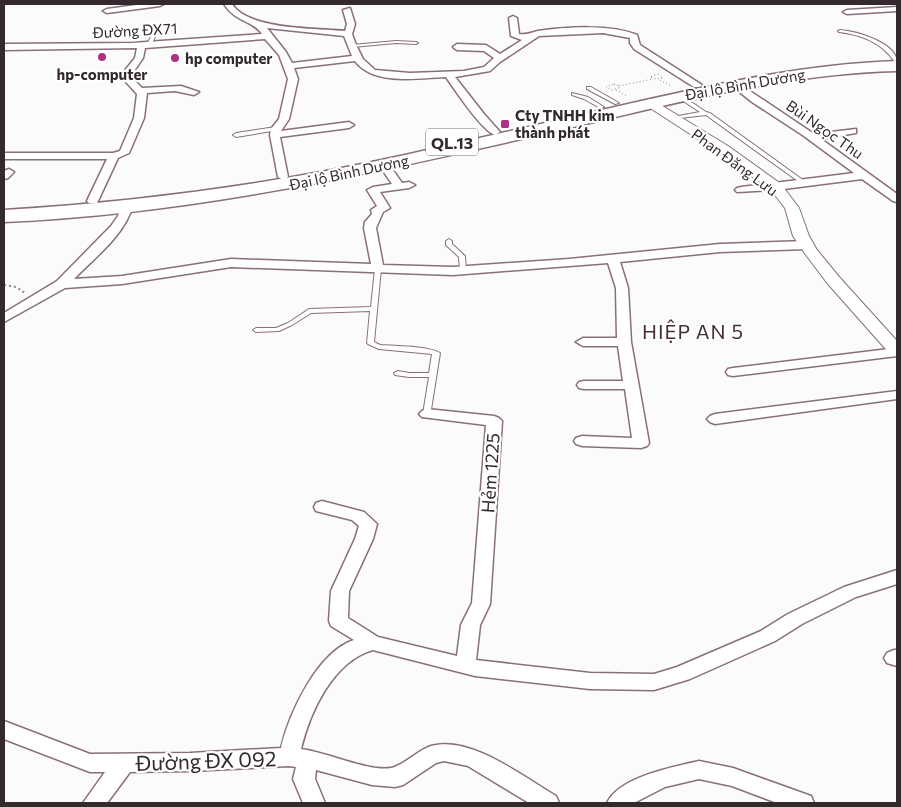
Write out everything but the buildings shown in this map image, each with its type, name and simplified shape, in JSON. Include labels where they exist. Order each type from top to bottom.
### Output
[{"type":"highway","name":"Đại lộ Bình Dương","points":[[678,93],[697,85],[798,66],[847,62],[897,61]]},
{"type":"highway","name":"Đại lộ Bình Dương","points":[[4,206],[183,192],[283,177],[350,165],[495,132],[623,98],[678,93],[818,71],[897,66]]},
{"type":"highway","name":"Đại lộ Bình Dương","points":[[4,216],[47,214],[198,198],[297,183],[384,165],[623,98]]},
{"type":"street","points":[[107,11],[160,4]]},
{"type":"street","points":[[228,4],[232,11],[242,18],[259,25],[348,34]]},
{"type":"street","points":[[847,12],[897,9]]},
{"type":"street","points":[[347,10],[351,24],[348,34],[358,58],[370,70],[385,75],[479,72],[493,65],[529,38],[538,34],[605,31],[626,33],[634,37],[634,44],[637,47],[697,85]]},
{"type":"street","points":[[513,18],[514,36],[529,38]]},
{"type":"street","points":[[259,25],[266,31],[267,36],[283,54],[293,79],[284,119],[276,132],[279,164],[283,177]]},
{"type":"street","name":"Đường ĐX71","points":[[4,47],[145,45],[267,36]]},
{"type":"street","points":[[141,92],[129,80],[127,74],[136,65],[145,45]]},
{"type":"street","points":[[457,47],[486,48],[500,58]]},
{"type":"street","points":[[289,66],[358,58]]},
{"type":"street","points":[[448,73],[480,116],[495,132]]},
{"type":"street","name":"Bùi Ngọc Thu","points":[[735,84],[755,100],[813,137],[897,199]]},
{"type":"street","points":[[141,92],[176,88],[188,89],[194,92]]},
{"type":"street","points":[[4,156],[114,156],[124,153],[138,118],[141,92]]},
{"type":"street","name":"Phan Đăng Lưu","points":[[623,98],[673,118],[723,149],[776,187],[792,208],[801,236],[807,245],[834,281],[897,351]]},
{"type":"street","points":[[276,132],[349,125]]},
{"type":"street","points":[[813,137],[852,131]]},
{"type":"street","points":[[92,200],[114,156]]},
{"type":"street","name":"Hẻm 1225","points":[[378,269],[370,228],[371,222],[378,214],[377,210],[384,208],[373,190],[404,185],[384,165]]},
{"type":"street","points":[[741,190],[864,175]]},
{"type":"street","points":[[4,318],[62,284],[115,229],[124,216],[127,205]]},
{"type":"street","points":[[62,284],[122,280],[231,263],[463,271],[720,248],[807,245]]},
{"type":"street","points":[[582,441],[641,443],[624,342],[622,288],[613,259]]},
{"type":"street","points":[[583,342],[624,342]]},
{"type":"street","points":[[733,372],[897,351]]},
{"type":"street","points":[[584,385],[630,385]]},
{"type":"street","points":[[715,419],[897,395]]},
{"type":"street","name":"Hẻm 1225","points":[[428,414],[494,421],[481,604],[473,614],[468,633],[466,666]]},
{"type":"street","points":[[322,507],[358,516],[368,524],[364,540],[340,591],[338,621],[373,643],[466,666],[590,682],[654,682],[684,673],[768,636],[795,619],[850,592],[897,577]]},
{"type":"street","name":"Đường ĐX 092","points":[[4,730],[90,763],[299,758],[295,732],[305,709],[323,678],[341,657],[354,648],[373,643]]},
{"type":"street","points":[[314,803],[304,779],[299,758],[372,776],[395,778],[431,755],[444,752],[473,758],[548,803]]},
{"type":"street","points":[[94,803],[124,763]]},
{"type":"street","points":[[618,803],[628,795],[661,779],[699,770],[734,778],[803,803]]},
{"type":"lane","points":[[840,31],[861,35],[892,53],[897,61]]},
{"type":"lane","points":[[145,45],[154,35],[153,32]]},
{"type":"lane","points":[[352,46],[396,42],[416,43]]},
{"type":"lane","points":[[589,88],[623,98]]},
{"type":"lane","points":[[678,93],[804,183]]},
{"type":"lane","points":[[574,94],[623,98]]},
{"type":"lane","points":[[673,118],[704,113]]},
{"type":"lane","points":[[236,135],[276,132]]},
{"type":"lane","points":[[449,241],[451,248],[462,256],[463,271]]},
{"type":"lane","name":"Hẻm 1225","points":[[378,269],[370,344],[379,347],[436,353],[428,414]]},
{"type":"lane","points":[[256,330],[277,330],[309,311],[373,309]]},
{"type":"lane","points":[[398,373],[433,375]]},
{"type":"path","points":[[623,98],[653,79],[664,77],[655,74],[650,77],[653,79]]},
{"type":"path","points":[[659,79],[678,93]]},
{"type":"path","points":[[4,285],[16,287],[25,293],[42,296]]},
{"type":"place","name":"hp-computer","points":[[102,57]]},
{"type":"place","name":"hp computer","points":[[175,58]]},
{"type":"place","name":"Cty TNHH kim thành phát","points":[[505,124]]},
{"type":"district","name":"HIỆP AN 5","points":[[693,331]]}]
